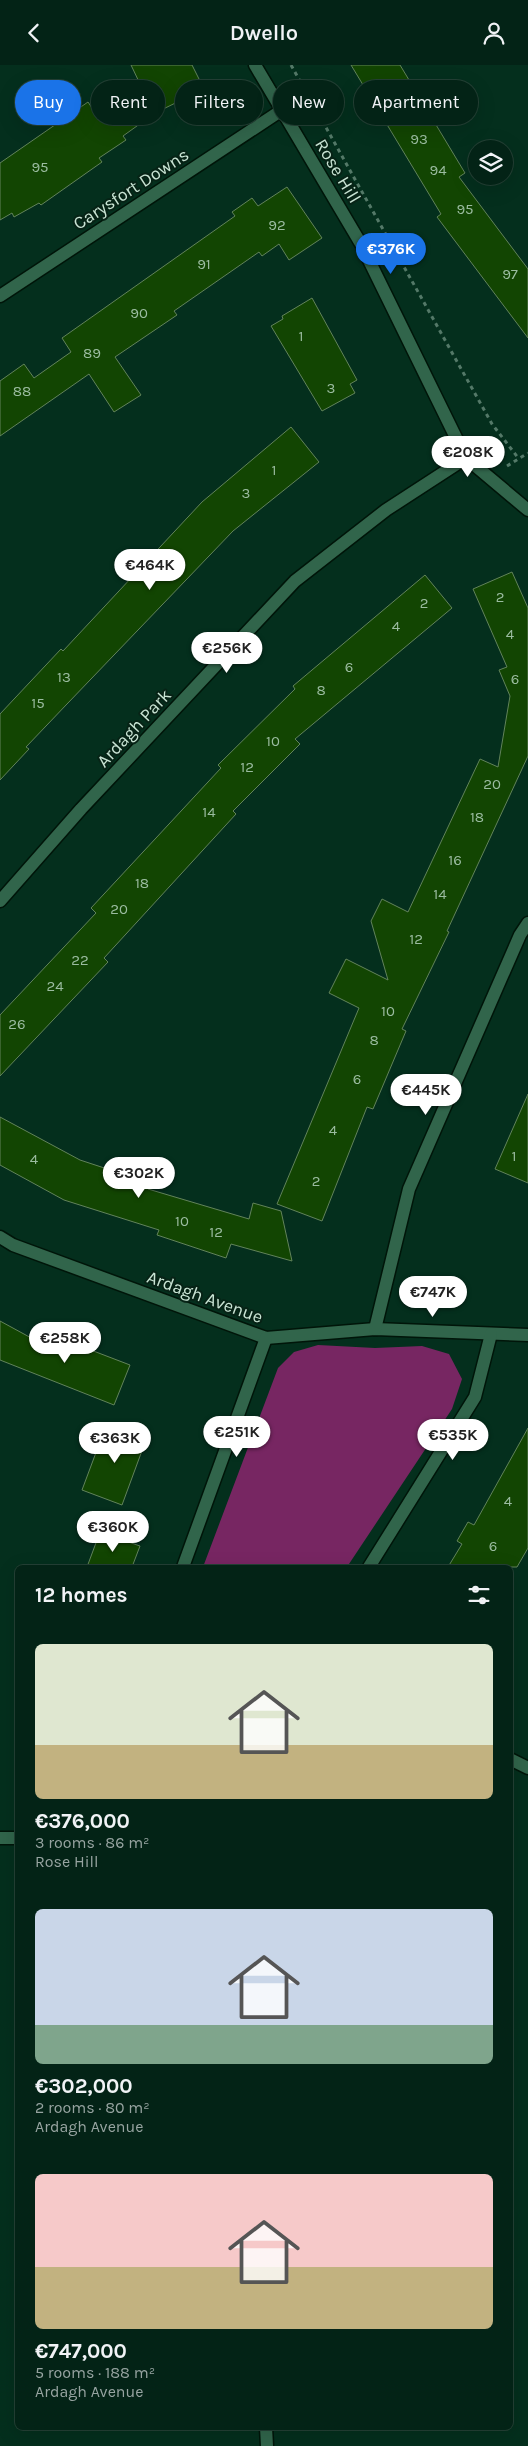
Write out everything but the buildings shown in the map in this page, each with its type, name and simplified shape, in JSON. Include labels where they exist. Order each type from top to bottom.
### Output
[{"type":"street","name":"Rose Hill","points":[[255,65],[273,96]]},
{"type":"street","name":"Carysfort Downs","points":[[0,296],[273,117]]},
{"type":"street","name":"Rose Hill","points":[[290,125],[361,244],[466,458]]},
{"type":"street","points":[[466,458],[528,510]]},
{"type":"street","name":"Ardagh Park","points":[[0,901],[81,809],[296,581],[386,510],[466,458]]},
{"type":"street","points":[[375,1329],[409,1189],[520,935],[528,923]]},
{"type":"street","name":"Ardagh Avenue","points":[[0,1237],[13,1245],[266,1338],[375,1329],[528,1335]]},
{"type":"street","points":[[370,1565],[475,1397],[491,1334]]},
{"type":"street","points":[[184,1565],[266,1338]]},
{"type":"street","points":[[513,1760],[528,1768]]},
{"type":"street","points":[[0,1838],[15,1838]]},
{"type":"street","points":[[266,2430],[267,2446]]},
{"type":"path","points":[[291,65],[492,424],[519,459]]},
{"type":"shaded area","points":[[318,1345],[375,1348],[422,1346],[449,1354],[462,1379],[452,1409],[348,1565],[204,1565],[278,1368],[294,1352]]}]
